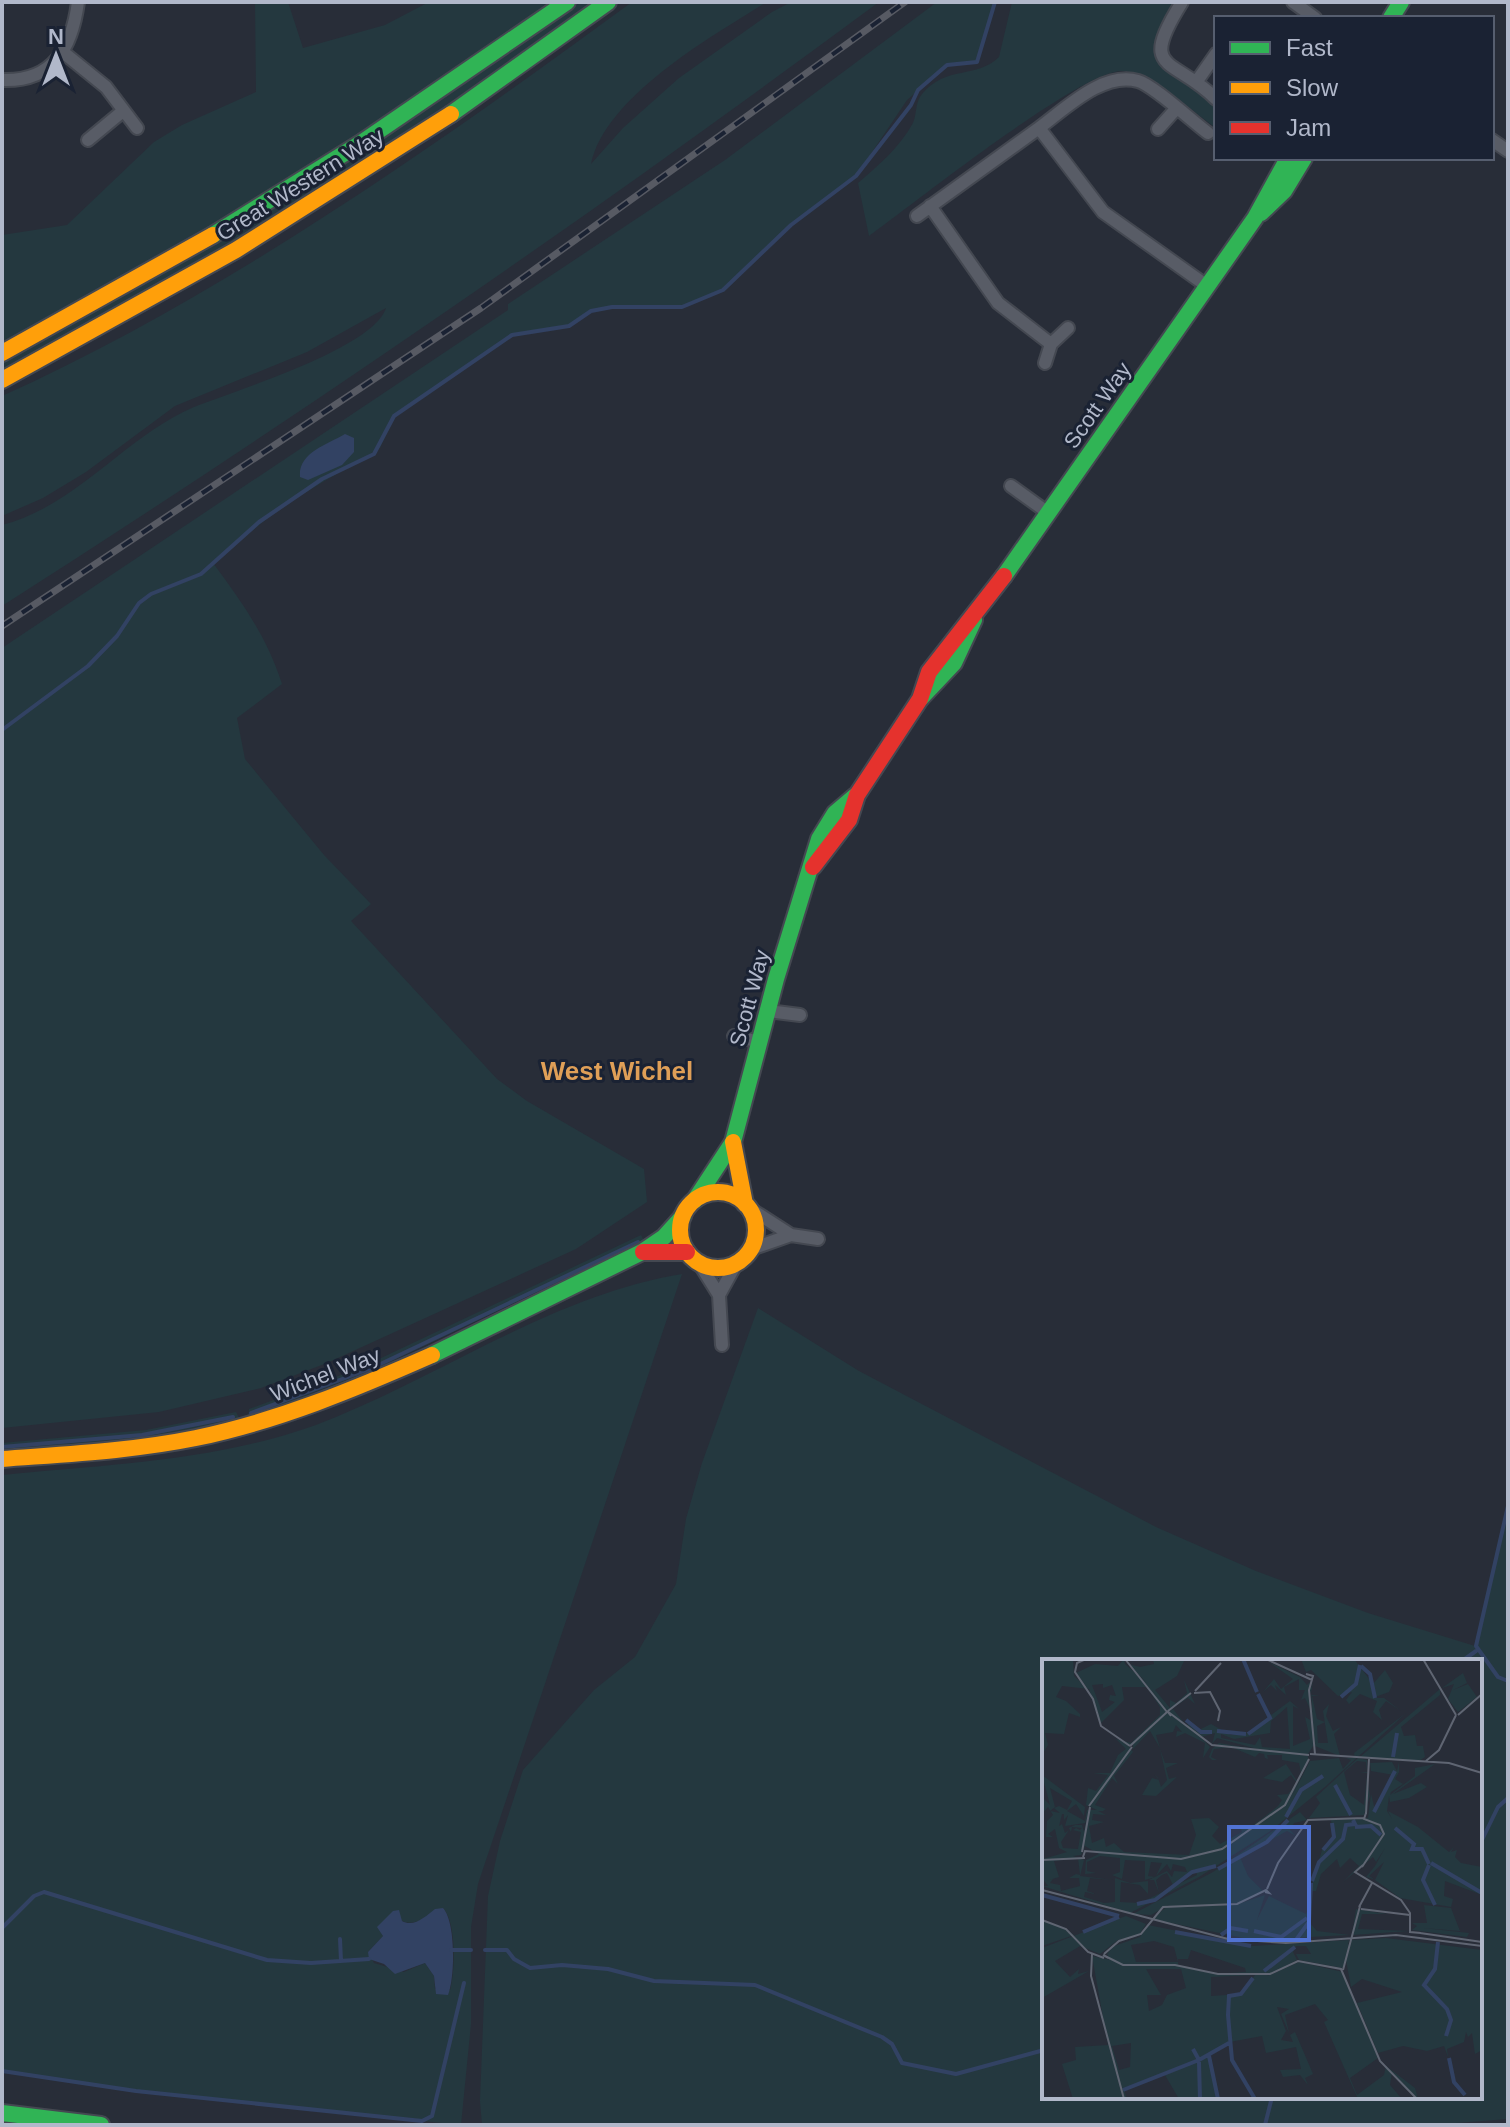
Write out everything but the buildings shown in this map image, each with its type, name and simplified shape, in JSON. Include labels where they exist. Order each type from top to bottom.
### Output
[{"type":"main road","name":"Great Western Way","points":[[2,353],[132,283],[281,195],[454,83],[567,2]]},
{"type":"main road","name":"Great Western Way","points":[[2,380],[157,296],[324,197],[481,93],[608,2]]},
{"type":"main road","name":"Scott Way","points":[[695,1200],[733,1142],[790,930],[813,867],[849,820],[857,795],[920,699],[929,672],[953,639],[975,617],[1255,218],[1287,160]]},
{"type":"main road","name":"Scott Way","points":[[1255,218],[1284,191],[1303,160]]},
{"type":"main road","name":"Scott Way","points":[[733,1142],[747,1206]]},
{"type":"main road","points":[[721,1192],[747,1206],[756,1228],[751,1249],[736,1264],[715,1268],[693,1258],[680,1236],[683,1216],[695,1200],[721,1192]]},
{"type":"main road","name":"Wichel Way","points":[[2,1459],[166,1443],[303,1408],[402,1368],[642,1252],[664,1237],[683,1216]]},
{"type":"main road","name":"Wichel Way","points":[[642,1252],[693,1258]]},
{"type":"main road","points":[[2,2113],[101,2125]]},
{"type":"street","points":[[2,80],[36,74],[64,53],[74,26],[78,2]]},
{"type":"street","points":[[1182,2],[1163,33],[1162,57],[1169,68],[1197,81],[1214,97]]},
{"type":"street","points":[[1293,2],[1312,16]]},
{"type":"street","points":[[64,53],[106,87],[137,128]]},
{"type":"street","points":[[1197,81],[1214,57]]},
{"type":"street","points":[[917,216],[1085,95],[1117,81],[1138,81],[1153,89],[1175,110],[1208,133]]},
{"type":"street","points":[[1158,129],[1175,110]]},
{"type":"street","points":[[88,140],[123,111]]},
{"type":"street","points":[[1039,128],[1103,212],[1207,286]]},
{"type":"street","points":[[930,206],[998,303],[1051,344]]},
{"type":"street","points":[[1045,363],[1051,344],[1068,328]]},
{"type":"street","points":[[1011,486],[1047,512]]},
{"type":"street","points":[[768,1011],[800,1015]]},
{"type":"street","points":[[734,1036],[760,1042]]},
{"type":"street","points":[[747,1206],[791,1235],[818,1239]]},
{"type":"street","points":[[751,1249],[791,1235]]},
{"type":"street","points":[[693,1258],[719,1295],[722,1345]]},
{"type":"street","points":[[719,1295],[736,1264]]},
{"type":"shaded area","points":[[255,2],[288,2],[303,48],[385,25],[429,2],[553,2],[284,183],[144,266],[2,343],[2,235],[67,225],[154,142],[182,125],[256,92]]},
{"type":"shaded area","points":[[580,2],[595,2],[451,102],[305,197],[155,286],[2,371],[2,361],[538,33]]},
{"type":"shaded area","points":[[632,2],[767,2],[691,51],[639,92],[617,115],[601,139],[591,164],[623,128],[679,78],[772,12],[791,2],[879,2],[445,312],[225,461],[2,606],[2,525],[54,502],[168,420],[300,367],[356,339],[376,323],[386,308],[307,352],[175,406],[86,472],[43,498],[2,516],[2,396],[166,312],[327,215],[482,110]]},
{"type":"shaded area","points":[[937,2],[995,2],[977,62],[947,66],[907,100],[856,176],[790,225],[723,290],[682,307],[611,307],[591,311],[569,326],[512,335],[394,416],[380,448],[281,507],[213,563],[261,635],[282,684],[237,718],[245,759],[324,855],[371,904],[351,921],[497,1079],[527,1101],[644,1169],[647,1202],[576,1249],[327,1363],[261,1388],[159,1412],[2,1428],[2,648],[508,310],[508,304],[725,160]]},
{"type":"shaded area","points":[[1012,2],[1173,2],[1162,23],[1158,53],[1172,73],[1214,102],[1214,126],[1146,78],[1123,71],[1102,76],[1036,114],[869,236],[858,183],[902,140],[913,123],[920,97],[941,79],[981,68],[999,57]]},
{"type":"shaded area","points":[[641,1235],[644,1241],[378,1368],[248,1418],[249,1409],[360,1368]]},
{"type":"shaded area","points":[[682,1274],[478,1884],[471,1927],[471,2024],[461,2125],[136,2091],[2,2070],[2,1475],[213,1452],[296,1432],[379,1398],[549,1316],[636,1284]],"holes":[[[443,1908],[448,1915],[454,1948],[450,1990],[435,1989],[434,1976],[425,1963],[404,1972],[374,1963],[368,1952],[383,1936],[381,1932],[402,1921],[423,1919]]]},
{"type":"shaded area","points":[[758,1308],[859,1371],[1156,1527],[1256,1571],[1368,1613],[1475,1646],[1508,1506],[1508,2119],[1431,2125],[482,2125],[480,2101],[488,1896],[500,1841],[523,1770],[594,1690],[635,1657],[676,1584],[686,1519],[702,1463]]},
{"type":"shaded area","points":[[236,1412],[240,1420],[148,1437],[2,1451],[2,1443],[146,1430]]},
{"type":"water","points":[[345,434],[354,438],[354,452],[342,465],[308,480],[300,477],[308,456]]},
{"type":"water","points":[[443,1908],[450,1925],[453,1950],[448,1995],[436,1994],[434,1976],[425,1963],[395,1974],[384,1964],[369,1959],[368,1952],[383,1936],[377,1927],[393,1911],[399,1910],[402,1921],[411,1923],[435,1909]]},
{"type":"waterway","points":[[2,730],[88,666],[117,636],[139,603],[151,594],[201,574],[259,522],[322,479],[374,454],[394,416],[512,335],[569,326],[591,311],[612,307],[682,307],[723,290],[791,225],[856,176],[911,105],[918,90],[947,65],[977,62],[995,2]]},
{"type":"waterway","points":[[251,1413],[372,1368],[638,1242]]},
{"type":"waterway","points":[[2,1447],[142,1435],[233,1417]]},
{"type":"waterway","points":[[1508,1506],[1476,1646],[1498,1677],[1508,1681]]},
{"type":"waterway","points":[[1465,1659],[1476,1651]]},
{"type":"waterway","points":[[1482,1840],[1498,1807],[1508,1798]]},
{"type":"waterway","points":[[2,1928],[34,1896],[44,1892],[267,1960],[311,1963],[369,1959]]},
{"type":"waterway","points":[[340,1939],[341,1961]]},
{"type":"waterway","points":[[451,1950],[471,1950]]},
{"type":"waterway","points":[[485,1950],[507,1950],[514,1959],[530,1968],[562,1965],[608,1969],[654,1981],[755,1985],[882,2037],[892,2044],[902,2063],[956,2074],[1042,2051]]},
{"type":"waterway","points":[[2,2071],[136,2091],[422,2121],[432,2116],[464,1983]]},
{"type":"waterway","points":[[1265,2125],[1272,2099]]},
{"type":"railway","points":[[2,626],[481,308],[905,2]]},
{"type":"traffic: fast","points":[[213,235],[361,143],[567,2]]},
{"type":"traffic: fast","points":[[451,114],[608,2]]},
{"type":"traffic: fast","points":[[1392,16],[1401,2]]},
{"type":"traffic: fast","points":[[1004,576],[1255,218],[1287,160]]},
{"type":"traffic: fast","points":[[1261,213],[1284,191],[1303,160]]},
{"type":"traffic: fast","points":[[921,698],[954,663],[974,620]]},
{"type":"traffic: fast","points":[[695,1200],[733,1142],[776,979],[819,839],[835,813],[855,796]]},
{"type":"traffic: fast","points":[[432,1355],[642,1252],[664,1237],[683,1216]]},
{"type":"traffic: fast","points":[[2,2113],[101,2125]]},
{"type":"traffic: slow","points":[[2,380],[236,250],[451,114]]},
{"type":"traffic: slow","points":[[2,353],[213,235]]},
{"type":"traffic: slow","points":[[733,1142],[745,1204]]},
{"type":"traffic: slow","points":[[718,1192],[733,1195],[745,1203],[753,1215],[756,1230],[753,1245],[745,1257],[733,1265],[718,1268],[703,1265],[691,1257],[683,1245],[680,1230],[683,1215],[691,1203],[703,1195],[718,1192]]},
{"type":"traffic: slow","points":[[2,1459],[148,1446],[227,1431],[316,1403],[432,1355]]},
{"type":"traffic: jam","points":[[813,867],[849,820],[857,795],[920,699],[929,672],[1004,576]]},
{"type":"traffic: jam","points":[[643,1252],[687,1252]]},
{"type":"district","name":"West Wichel","points":[[617,1071]]}]
